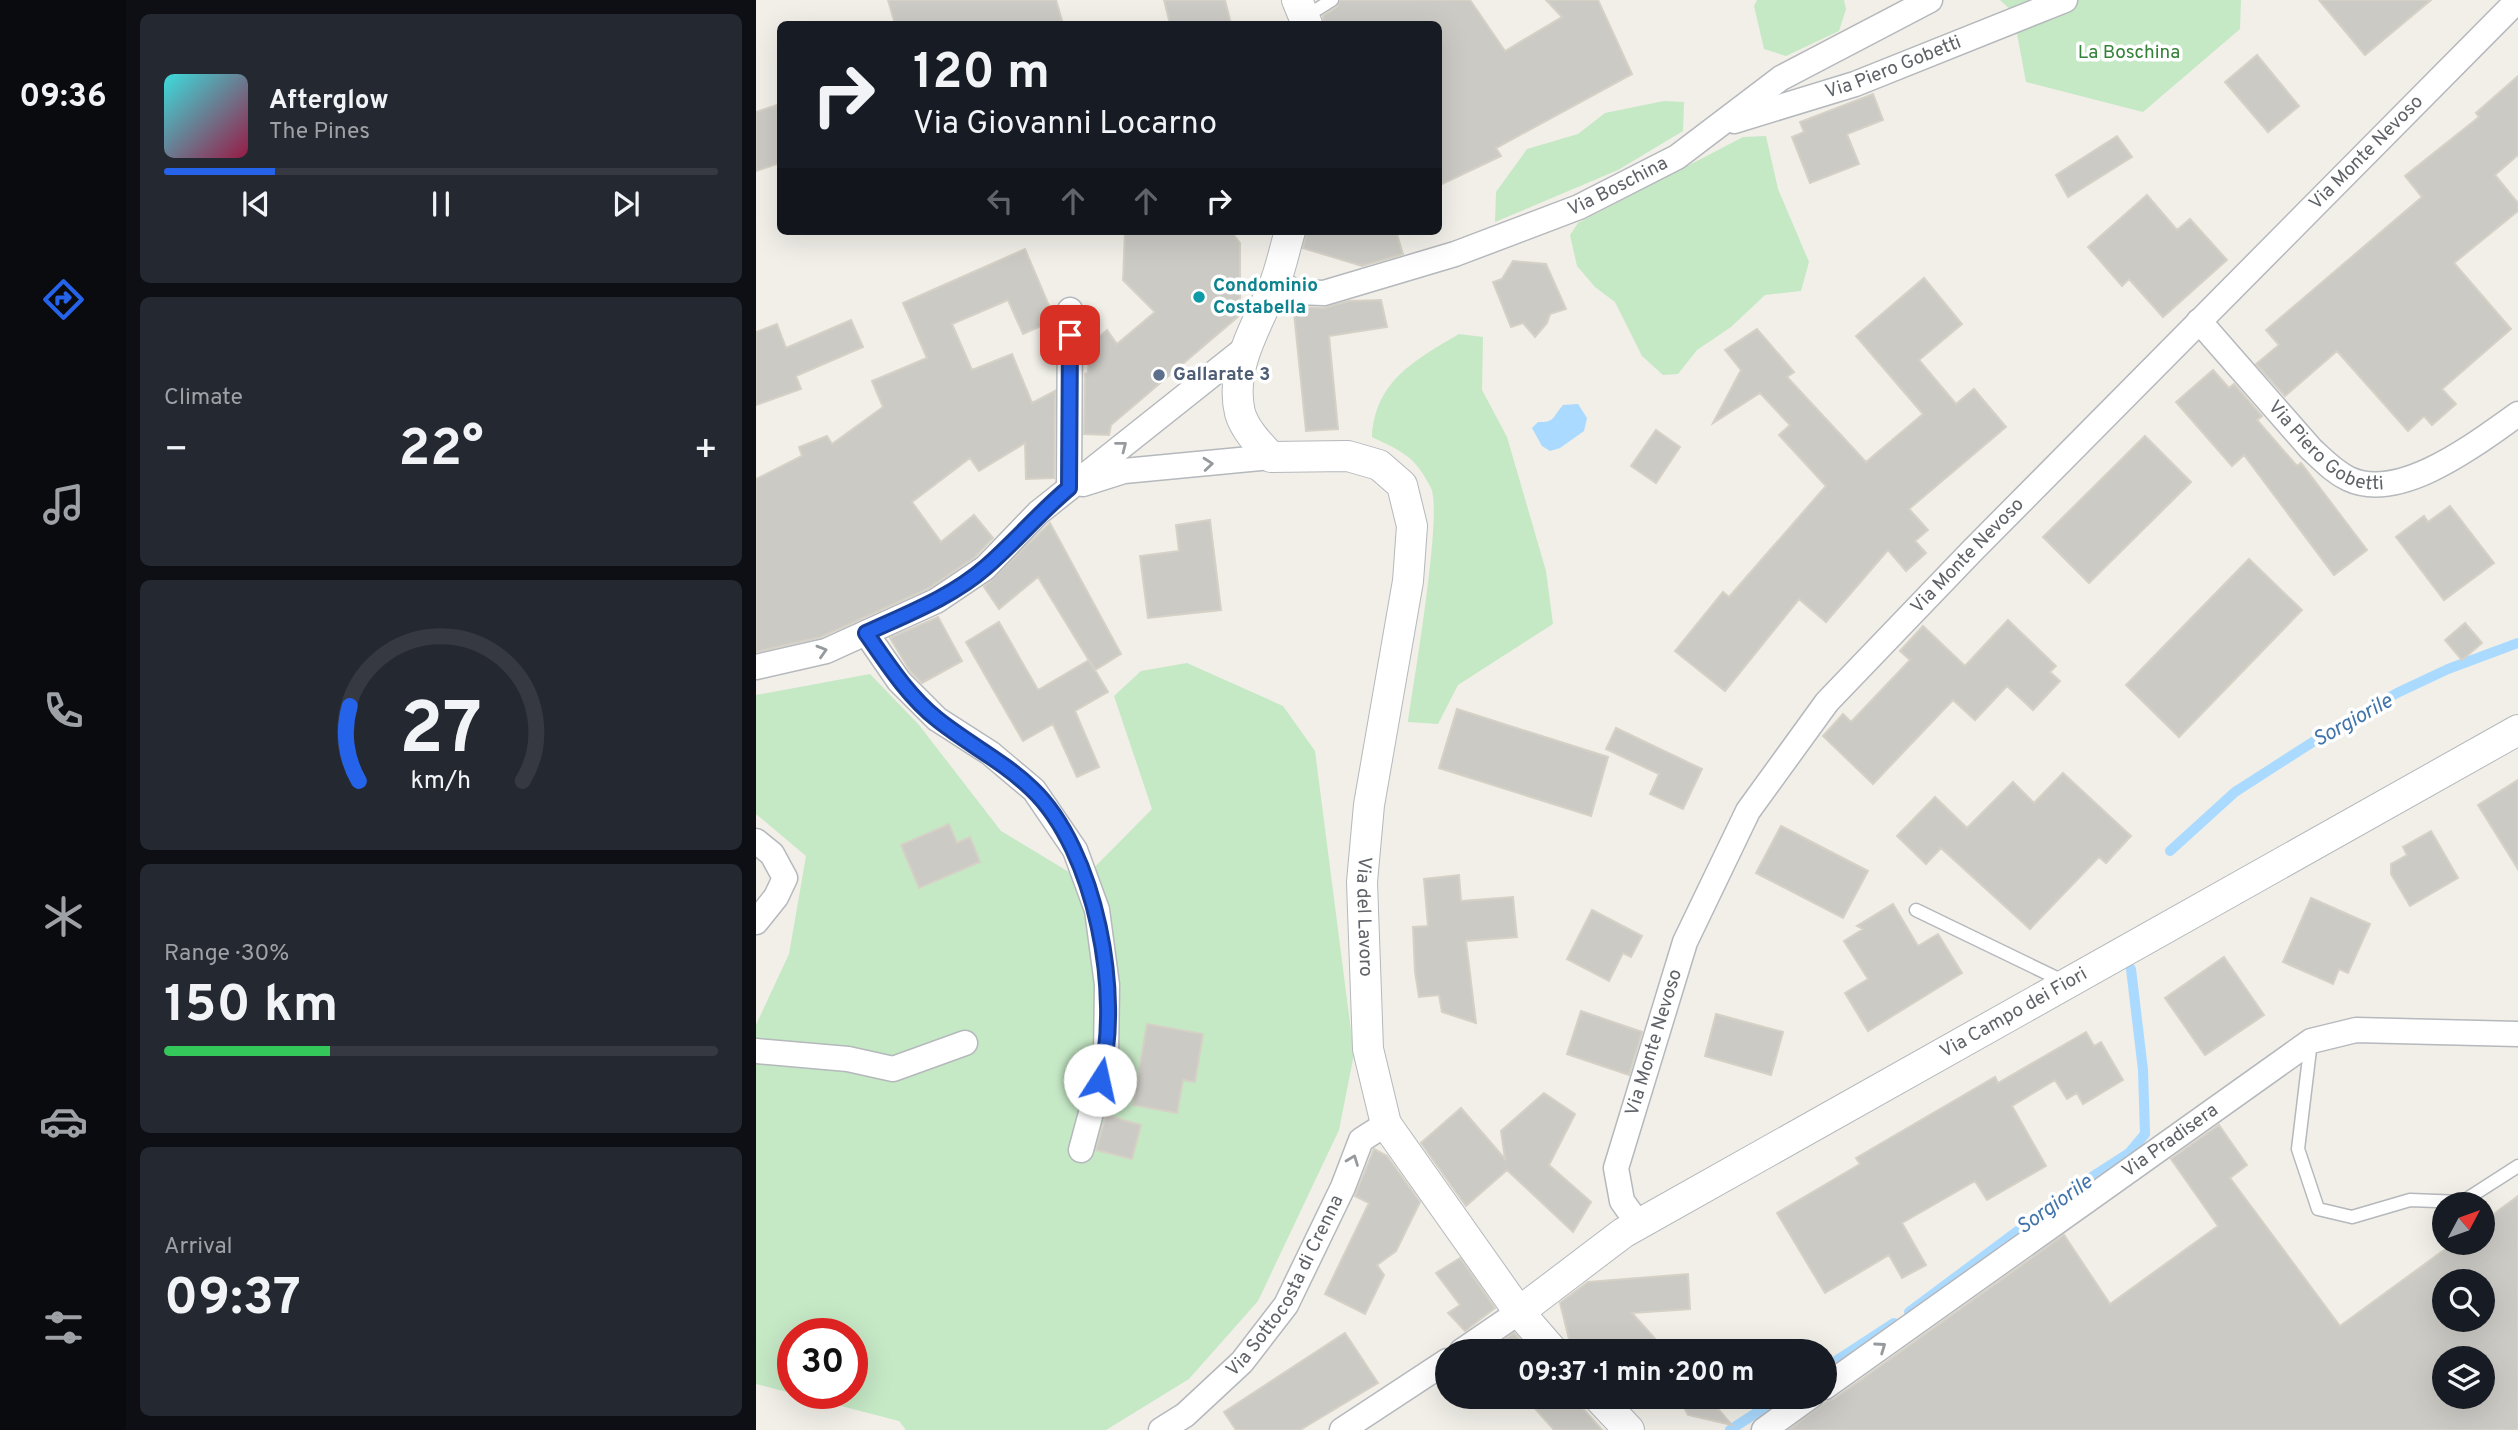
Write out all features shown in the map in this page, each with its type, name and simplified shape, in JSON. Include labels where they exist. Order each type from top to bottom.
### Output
[{"type":"street","name":"Via Boschina","points":[[1276,281],[1295,292],[1324,293],[1455,254],[1579,207],[1677,157],[1781,78],[1930,0]]},
{"type":"street","name":"Via Piero Gobetti","points":[[1718,126],[1855,85],[2065,0]]},
{"type":"street","name":"Via Monte Nevoso","points":[[1639,1225],[1622,1200],[1616,1168],[1685,942],[1748,811],[1827,702],[2199,321],[2518,1]]},
{"type":"street","points":[[1271,457],[1253,437],[1240,415],[1236,383],[1248,346],[1276,281],[1289,235]]},
{"type":"street","points":[[1069,488],[1070,310]]},
{"type":"street","name":"Via Piero Gobetti","points":[[2199,321],[2311,449],[2330,467],[2351,480],[2380,483],[2430,472],[2452,461],[2518,414]]},
{"type":"street","points":[[756,667],[826,651],[936,601],[985,568],[1038,513],[1248,346]]},
{"type":"street","name":"Via del Lavoro","points":[[1271,457],[1348,456],[1379,465],[1402,485],[1412,526],[1408,581],[1369,805],[1362,882],[1368,1049],[1386,1124],[1519,1312],[1543,1339]]},
{"type":"street","points":[[1069,488],[1124,471],[1271,457]]},
{"type":"street","points":[[866,633],[899,681],[937,719],[990,753],[1034,790],[1075,850],[1097,910],[1107,985],[1107,1057],[1081,1150]]},
{"type":"street","name":"Via Campo dei Fiori","points":[[1519,1312],[1639,1225],[2518,730]]},
{"type":"street","points":[[756,841],[772,854],[785,877],[776,897],[756,922]]},
{"type":"street","name":"Via Pradisera","points":[[1837,1378],[2311,1041],[2356,1030],[2518,1034]]},
{"type":"street","points":[[756,1051],[848,1059],[893,1069],[965,1043]]},
{"type":"street","name":"Via Sottocosta di Crenna","points":[[1161,1430],[1185,1415],[1241,1363],[1286,1305],[1343,1187],[1361,1140],[1386,1124]]},
{"type":"street","points":[[1480,1339],[1519,1312]]},
{"type":"street","points":[[1342,1430],[1435,1369]]},
{"type":"street","points":[[1609,1409],[1629,1430]]},
{"type":"street","points":[[1764,1430],[1793,1409]]},
{"type":"lane","points":[[1303,14],[1332,0]]},
{"type":"lane","points":[[1916,909],[2068,984]]},
{"type":"lane","points":[[2311,1041],[2298,1149],[2318,1209],[2352,1217],[2410,1199],[2462,1202],[2518,1167]]},
{"type":"green space","points":[[1757,0],[1844,0],[1846,9],[1839,31],[1786,56],[1764,49],[1754,6]]},
{"type":"green space","name":"La Boschina","points":[[2000,0],[2241,0],[2240,29],[2143,112],[2026,82],[2013,12]]},
{"type":"green space","points":[[1664,101],[1684,102],[1683,131],[1618,170],[1495,222],[1496,192],[1527,149],[1578,134],[1605,113]]},
{"type":"green space","points":[[1766,136],[1778,189],[1809,262],[1801,291],[1765,295],[1731,327],[1697,350],[1678,374],[1663,375],[1642,356],[1615,302],[1595,287],[1577,266],[1570,235],[1578,223],[1743,137]]},
{"type":"green space","points":[[1459,334],[1483,337],[1482,390],[1507,437],[1546,571],[1553,624],[1458,685],[1438,724],[1408,722],[1430,563],[1434,503],[1431,488],[1413,462],[1400,451],[1372,437],[1375,418],[1389,387],[1413,363]]},
{"type":"green space","points":[[1187,663],[1283,706],[1315,751],[1354,1054],[1339,1130],[1258,1301],[1189,1379],[1106,1430],[906,1430],[899,1421],[853,1409],[868,1409],[868,1318],[777,1318],[777,1389],[756,1384],[756,1025],[789,954],[806,856],[756,814],[756,695],[870,674],[919,725],[1001,831],[1082,880],[1152,809],[1114,696],[1141,671]]},
{"type":"water","points":[[1578,404],[1587,418],[1584,431],[1560,448],[1550,451],[1542,446],[1532,428],[1538,422],[1551,420],[1563,405]]},
{"type":"building","points":[[888,0],[1056,0],[1062,21],[894,21]]},
{"type":"building","points":[[1164,0],[1225,0],[1230,21],[1169,21]]},
{"type":"building","points":[[1341,0],[1470,0],[1505,51],[1562,17],[1546,0],[1598,0],[1632,74],[1496,148],[1501,156],[1442,184],[1442,21],[1324,21],[1323,16],[1337,7]]},
{"type":"building","points":[[2319,0],[2431,0],[2365,55]]},
{"type":"building","points":[[2257,55],[2299,106],[2268,132],[2225,82]]},
{"type":"building","points":[[2518,76],[2518,155],[2495,175],[2518,203],[2518,211],[2454,263],[2511,329],[2442,389],[2456,404],[2432,425],[2424,416],[2408,431],[2337,351],[2285,396],[2256,364],[2279,345],[2266,330],[2422,197],[2405,176],[2479,117],[2476,113]]},
{"type":"building","points":[[1873,94],[1883,120],[1847,134],[1859,164],[1810,183],[1792,137],[1804,132],[1800,122]]},
{"type":"building","points":[[777,105],[777,164],[756,171],[756,112]]},
{"type":"building","points":[[2117,136],[2132,157],[2068,197],[2056,175]]},
{"type":"building","points":[[2147,195],[2177,230],[2190,219],[2227,260],[2163,317],[2129,279],[2122,286],[2088,247]]},
{"type":"building","name":"Condominio Costabella","points":[[1125,235],[1234,235],[1240,243],[1240,315],[1111,425],[1109,435],[1084,434],[1085,374],[1088,372],[1090,345],[1107,330],[1117,344],[1155,312],[1123,280]]},
{"type":"building","points":[[1306,235],[1397,235],[1403,254],[1362,266],[1303,248]]},
{"type":"building","points":[[1025,249],[1055,320],[1023,334],[1008,300],[952,324],[972,370],[1012,354],[1032,403],[1055,391],[1054,478],[1026,479],[1025,443],[979,471],[970,458],[912,502],[941,542],[974,515],[993,538],[975,557],[929,588],[821,637],[756,652],[756,479],[802,456],[799,447],[827,436],[832,444],[883,407],[872,381],[927,358],[903,303]]},
{"type":"building","points":[[1513,261],[1546,264],[1566,309],[1550,314],[1547,323],[1535,337],[1523,323],[1511,327],[1493,282],[1502,279]]},
{"type":"building","points":[[1924,278],[1962,324],[1919,360],[1956,404],[1974,389],[2006,427],[1909,509],[1928,530],[1915,541],[1926,553],[1906,571],[1888,550],[1826,622],[1799,599],[1725,691],[1675,651],[1723,592],[1729,597],[1826,486],[1779,435],[1790,425],[1760,393],[1713,423],[1741,370],[1725,350],[1757,329],[1794,372],[1787,377],[1866,462],[1923,414],[1856,336]]},
{"type":"building","points":[[1381,300],[1387,327],[1329,336],[1338,429],[1306,431],[1294,313],[1299,307],[1324,308],[1349,301]]},
{"type":"building","points":[[851,320],[863,347],[796,376],[801,389],[756,405],[756,332],[777,324],[786,348]]},
{"type":"building","points":[[2213,370],[2229,388],[2234,384],[2262,416],[2257,420],[2297,466],[2301,463],[2367,550],[2334,575],[2244,455],[2232,466],[2176,402]]},
{"type":"building","points":[[1656,430],[1680,447],[1656,483],[1631,466]]},
{"type":"building","points":[[2145,436],[2191,482],[2089,583],[2043,537]]},
{"type":"building","points":[[2450,506],[2494,563],[2444,600],[2396,537],[2424,516],[2428,522]]},
{"type":"building","points":[[1210,520],[1221,610],[1148,618],[1140,556],[1179,551],[1176,525]]},
{"type":"building","points":[[1050,523],[1121,654],[1095,670],[1038,577],[999,609],[984,587]]},
{"type":"building","points":[[2249,559],[2302,610],[2179,737],[2126,685]]},
{"type":"building","points":[[938,617],[962,661],[922,683],[910,671],[890,638]]},
{"type":"building","points":[[2008,620],[2056,666],[2050,672],[2060,681],[2033,710],[2007,686],[1975,720],[1953,700],[1873,784],[1823,736],[1843,714],[1851,722],[1910,660],[1900,651],[1923,626],[1965,666]]},
{"type":"building","points":[[999,622],[1038,690],[1089,660],[1108,692],[1075,711],[1099,767],[1077,777],[1053,724],[1023,741],[966,642]]},
{"type":"building","points":[[2465,623],[2482,643],[2462,660],[2445,640]]},
{"type":"building","points":[[1457,709],[1608,757],[1591,816],[1439,768]]},
{"type":"building","points":[[1616,728],[1702,769],[1683,809],[1650,794],[1659,774],[1606,749]]},
{"type":"building","points":[[2063,773],[2131,836],[2106,863],[2099,857],[2030,929],[1941,848],[1926,864],[1897,836],[1935,797],[1967,828],[2013,782],[2034,803]]},
{"type":"building","points":[[2518,780],[2518,869],[2478,805]]},
{"type":"building","points":[[949,824],[957,843],[970,837],[980,862],[919,888],[901,845]]},
{"type":"building","points":[[1781,826],[1868,871],[1843,918],[1756,873]]},
{"type":"building","points":[[2431,831],[2458,878],[2410,906],[2391,874],[2391,864],[2407,855],[2403,847]]},
{"type":"building","points":[[1459,875],[1461,901],[1513,897],[1517,937],[1466,941],[1476,1023],[1442,1012],[1439,995],[1419,997],[1415,972],[1413,927],[1428,926],[1424,879]]},
{"type":"building","points":[[2311,898],[2370,924],[2348,973],[2339,969],[2333,984],[2283,962]]},
{"type":"building","points":[[1893,904],[1918,946],[1938,934],[1962,973],[1868,1031],[1845,993],[1868,979],[1844,941],[1863,929],[1857,926]]},
{"type":"building","points":[[1592,910],[1642,936],[1631,957],[1623,953],[1609,981],[1567,959]]},
{"type":"building","points":[[2224,957],[2264,1015],[2205,1055],[2165,998]]},
{"type":"building","points":[[1581,1011],[1642,1032],[1629,1075],[1567,1054]]},
{"type":"building","points":[[1716,1014],[1783,1032],[1771,1075],[1705,1056]]},
{"type":"building","points":[[1147,1024],[1203,1034],[1195,1082],[1183,1080],[1177,1113],[1133,1105]]},
{"type":"building","points":[[2086,1032],[2094,1046],[2101,1042],[2123,1080],[2083,1104],[2077,1093],[2067,1099],[2055,1080],[2012,1106],[2046,1166],[1987,1200],[1975,1181],[1902,1223],[1926,1265],[1902,1278],[1889,1255],[1825,1293],[1777,1213],[1860,1164],[1856,1158],[1995,1077],[1998,1083]]},
{"type":"building","points":[[1544,1093],[1575,1114],[1549,1165],[1591,1202],[1573,1232],[1507,1170],[1466,1206],[1421,1143],[1461,1108],[1505,1159],[1501,1131]]},
{"type":"building","points":[[1106,1115],[1141,1125],[1132,1159],[1096,1150]]},
{"type":"building","points":[[2219,1125],[2247,1165],[2230,1178],[2340,1326],[2437,1255],[2496,1255],[2496,1212],[2518,1196],[2518,1430],[1789,1430],[1816,1409],[1837,1409],[1837,1397],[2064,1235],[2110,1304],[2218,1226],[2171,1159]]},
{"type":"building","points":[[1374,1149],[1387,1156],[1420,1202],[1396,1251],[1377,1265],[1384,1275],[1365,1314],[1325,1294],[1369,1203],[1355,1196]]},
{"type":"building","points":[[1460,1258],[1495,1308],[1465,1331],[1448,1313],[1460,1305],[1436,1273]]},
{"type":"building","points":[[1688,1274],[1690,1309],[1632,1313],[1655,1339],[1569,1339],[1560,1303],[1588,1282]]},
{"type":"building","points":[[1345,1333],[1378,1383],[1300,1430],[1236,1430],[1224,1412]]},
{"type":"building","points":[[1514,1333],[1519,1339],[1505,1339]]},
{"type":"building","points":[[1535,1409],[1583,1409],[1602,1430],[1554,1430]]},
{"type":"building","points":[[1685,1409],[1718,1409],[1732,1425],[1688,1415]]},
{"type":"waterway","name":"Sorgiorile","points":[[2170,851],[2235,792],[2319,738],[2397,693],[2448,669],[2518,643]]},
{"type":"waterway","name":"Sorgiorile","points":[[1909,1312],[2078,1186],[2129,1153],[2145,1134],[2143,1070],[2131,969]]},
{"type":"waterway","name":"Sorgiorile","points":[[1837,1360],[1894,1323]]},
{"type":"waterway","name":"Sorgiorile","points":[[1730,1430],[1762,1409]]},
{"type":"place","name":"Condominio Costabella","points":[[1199,297]]},
{"type":"place","name":"Gallarate 3","points":[[1159,375]]},
{"type":"route","points":[[1070,335],[1069,488],[1038,513],[985,568],[936,601],[866,633],[899,681],[937,719],[990,753],[1034,790],[1075,850],[1097,910],[1107,985],[1107,1057],[1100,1080]]}]
